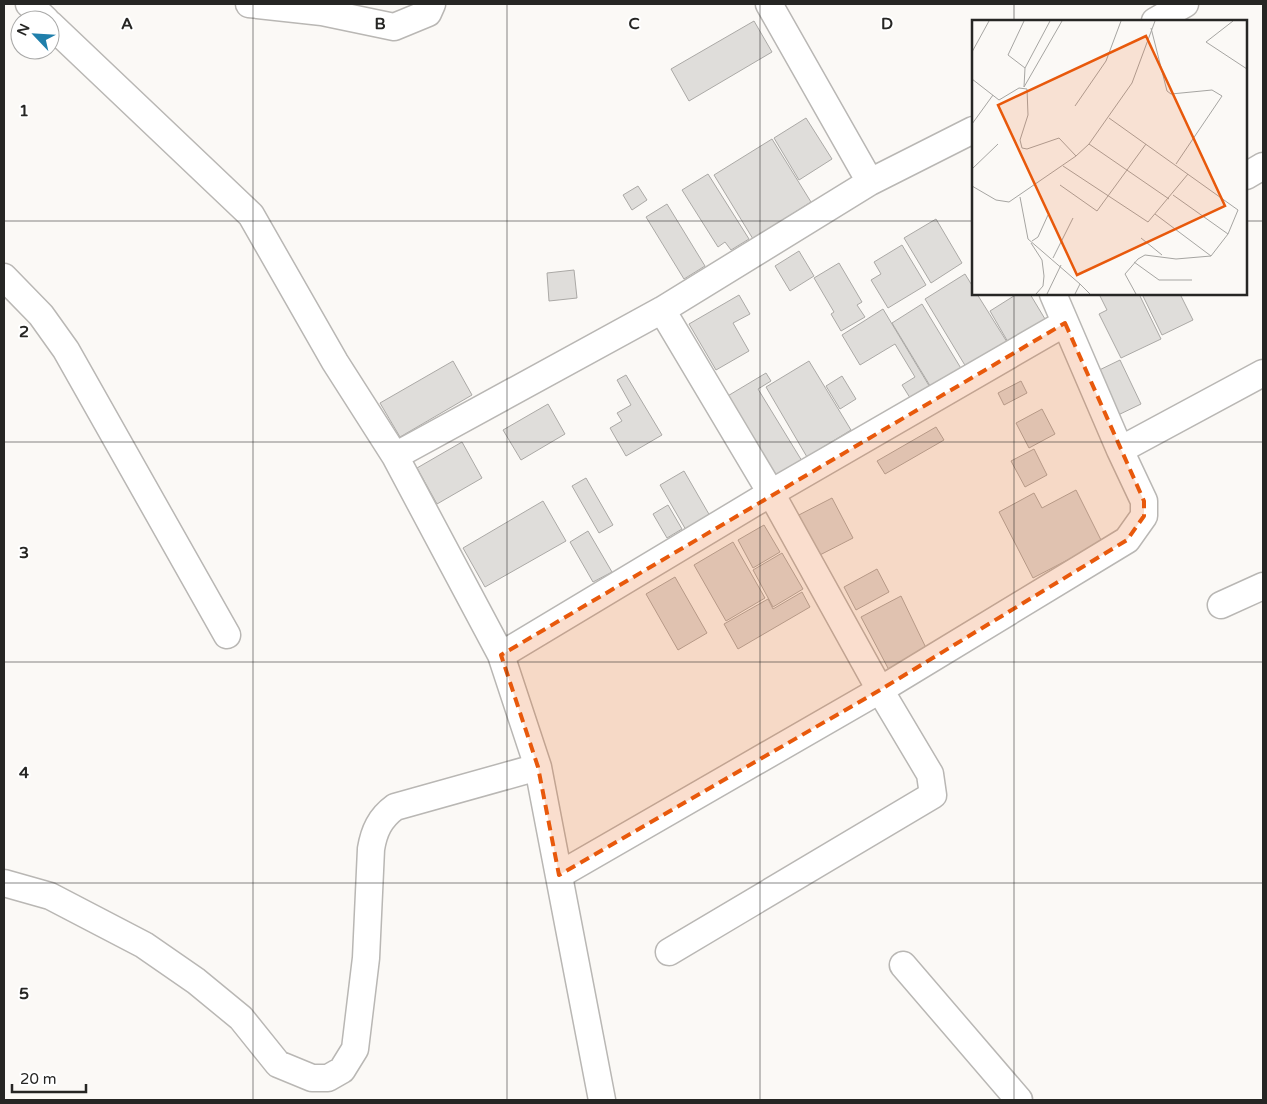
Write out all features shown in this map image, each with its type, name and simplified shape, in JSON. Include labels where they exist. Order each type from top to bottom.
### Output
[{"type":"street","points":[[249,4],[322,12],[394,27],[428,13],[432,4]]},
{"type":"street","points":[[769,4],[870,182]]},
{"type":"street","points":[[1158,20],[1185,4]]},
{"type":"street","points":[[60,34],[251,215],[335,362],[395,456],[501,655],[538,767],[602,1100]]},
{"type":"street","points":[[395,456],[662,310],[870,182],[971,137]]},
{"type":"street","points":[[1247,175],[1263,166]]},
{"type":"street","points":[[4,277],[41,315],[66,350],[227,635]]},
{"type":"street","points":[[559,875],[880,690],[1127,540],[1144,516],[1144,501],[1053,295]]},
{"type":"street","points":[[662,310],[771,494],[880,690],[930,774],[933,795],[669,952]]},
{"type":"street","points":[[501,655],[771,494],[1065,323]]},
{"type":"street","points":[[1120,450],[1263,373]]},
{"type":"street","points":[[1221,606],[1263,586]]},
{"type":"street","points":[[4,883],[50,896],[144,945],[196,981],[241,1018],[278,1064],[312,1078],[328,1078],[342,1070],[355,1049],[366,958],[371,849],[373,835],[378,824],[395,807],[538,767]]},
{"type":"street","points":[[903,965],[1019,1100]]},
{"type":"highlighted area","points":[[1065,323],[1144,501],[1144,516],[1127,540],[880,690],[559,875],[538,767],[501,655]]},
{"type":"building","points":[[754,21],[772,52],[689,101],[671,69]]},
{"type":"building","points":[[806,118],[832,159],[799,180],[774,138]]},
{"type":"building","points":[[772,139],[811,202],[753,239],[714,175]]},
{"type":"building","points":[[708,174],[749,239],[731,250],[725,242],[718,247],[682,190]]},
{"type":"building","points":[[638,186],[647,200],[632,210],[623,195]]},
{"type":"building","points":[[667,204],[705,266],[684,279],[646,217]]},
{"type":"building","points":[[936,219],[962,263],[931,283],[904,238]]},
{"type":"building","points":[[902,245],[926,285],[888,308],[871,280],[881,274],[874,262]]},
{"type":"building","points":[[799,251],[814,276],[790,291],[775,266]]},
{"type":"building","points":[[839,263],[862,302],[857,305],[865,317],[841,331],[831,314],[834,312],[814,278]]},
{"type":"building","points":[[574,270],[577,298],[549,301],[547,273]]},
{"type":"building","points":[[965,274],[972,285],[972,295],[978,295],[1007,342],[966,367],[925,299]]},
{"type":"building","points":[[739,295],[750,314],[733,323],[749,351],[716,370],[689,324]]},
{"type":"building","points":[[1015,295],[1031,295],[1045,319],[1008,342],[990,311]]},
{"type":"building","points":[[1100,295],[1139,295],[1161,339],[1121,358],[1099,314],[1107,310]]},
{"type":"building","points":[[1142,295],[1180,295],[1193,320],[1162,335]]},
{"type":"building","points":[[922,304],[962,370],[932,389],[892,323]]},
{"type":"building","points":[[883,309],[931,389],[912,401],[902,385],[915,377],[895,344],[860,365],[842,335]]},
{"type":"building","points":[[1120,360],[1141,404],[1116,416],[1109,402],[1113,400],[1109,390],[1089,375]]},
{"type":"building","points":[[453,361],[472,395],[400,437],[380,403]]},
{"type":"building","points":[[809,361],[851,430],[807,457],[766,387]]},
{"type":"building","points":[[766,373],[771,381],[758,389],[802,461],[775,478],[726,397]]},
{"type":"building","points":[[626,375],[662,435],[626,456],[610,428],[622,421],[617,413],[631,405],[617,380]]},
{"type":"building","points":[[842,376],[856,399],[840,409],[826,386]]},
{"type":"building","points":[[1021,381],[1027,393],[1004,405],[998,393]]},
{"type":"building","points":[[548,404],[565,434],[521,460],[503,430]]},
{"type":"building","points":[[1042,409],[1055,434],[1029,448],[1016,423]]},
{"type":"building","points":[[936,427],[944,440],[885,474],[877,461]]},
{"type":"building","points":[[462,442],[482,478],[437,504],[417,468]]},
{"type":"building","points":[[1034,449],[1047,475],[1025,487],[1011,461]]},
{"type":"building","points":[[684,471],[710,516],[686,530],[660,485]]},
{"type":"building","points":[[586,478],[613,525],[599,533],[572,486]]},
{"type":"building","points":[[1076,490],[1102,542],[1033,578],[999,512],[1034,493],[1042,508]]},
{"type":"building","points":[[832,498],[853,538],[814,558],[793,518]]},
{"type":"building","points":[[543,501],[566,541],[485,587],[463,548]]},
{"type":"building","points":[[668,505],[682,529],[667,538],[653,514]]},
{"type":"building","points":[[764,525],[780,552],[753,568],[738,540]]},
{"type":"building","points":[[588,531],[612,572],[593,582],[570,542]]},
{"type":"building","points":[[733,542],[765,598],[726,621],[694,565]]},
{"type":"building","points":[[782,553],[803,589],[773,607],[753,570]]},
{"type":"building","points":[[877,569],[889,592],[856,610],[844,587]]},
{"type":"building","points":[[675,577],[707,633],[678,650],[646,594]]},
{"type":"building","points":[[802,592],[810,607],[738,649],[724,624],[768,599],[773,609]]},
{"type":"building","points":[[901,596],[927,650],[889,670],[861,617]]}]
